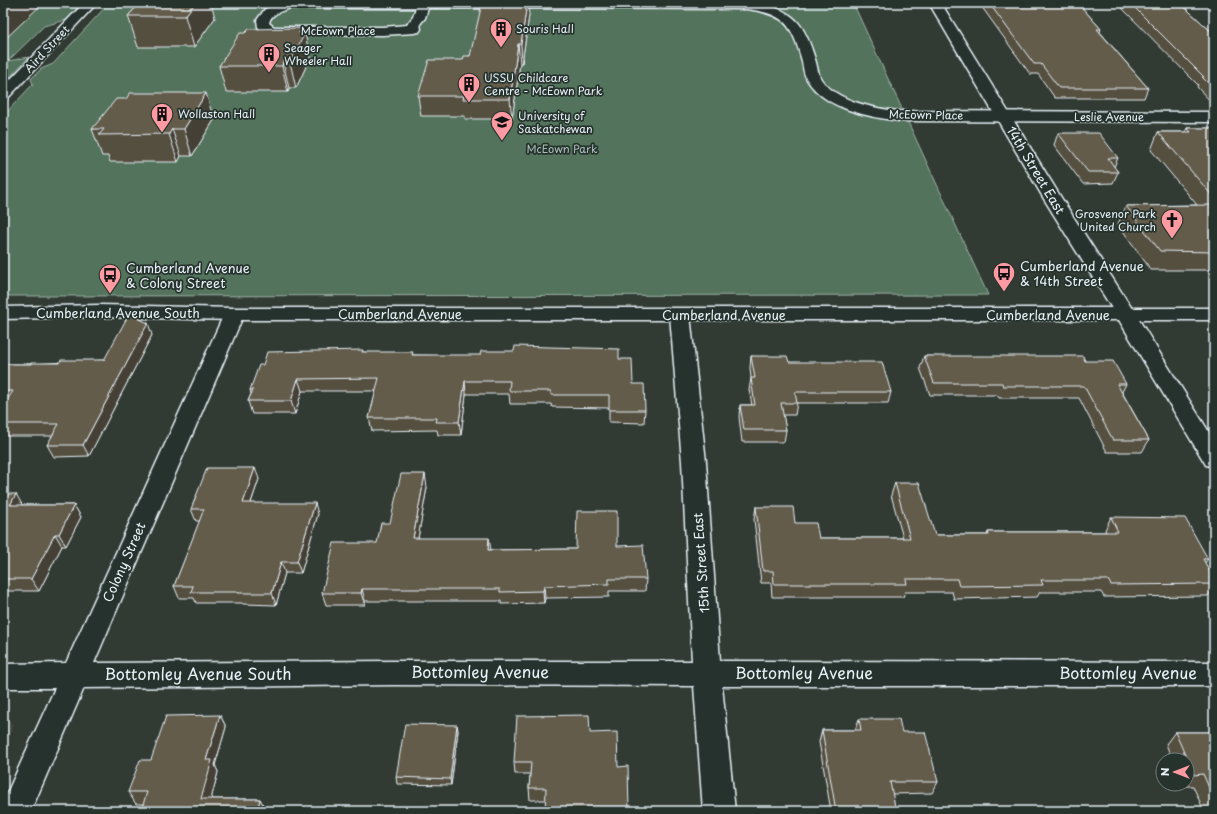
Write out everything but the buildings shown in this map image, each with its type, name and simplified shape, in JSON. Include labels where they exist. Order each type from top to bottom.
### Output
[{"type":"street","name":"Aird Street","points":[[3,95],[91,3]]},
{"type":"street","name":"14th Street East","points":[[934,3],[1004,116],[1055,204],[1126,315],[1214,459]]},
{"type":"street","name":"McEown Place","points":[[423,4],[419,18],[414,23],[414,28],[383,31],[271,31],[263,24],[262,20],[269,12],[289,4],[423,4],[729,4],[762,8],[780,14],[794,24],[798,29],[814,80],[828,94],[849,104],[872,112],[899,116],[1004,116]]},
{"type":"street","name":"Leslie Avenue","points":[[1004,116],[1214,117]]},
{"type":"street","name":"Cumberland Avenue South","points":[[3,313],[100,312],[234,314]]},
{"type":"street","name":"Cumberland Avenue","points":[[234,314],[1214,314]]},
{"type":"street","name":"Colony Street","points":[[15,811],[234,314]]},
{"type":"street","name":"15th Street East","points":[[680,315],[694,462],[707,672],[719,811]]},
{"type":"street","name":"Bottomley Avenue South","points":[[3,676],[393,672]]},
{"type":"street","name":"Bottomley Avenue","points":[[393,672],[1214,674]]},
{"type":"shaded area","points":[[3,714],[14,726],[3,748]]},
{"type":"green space","points":[[3,3],[67,3],[66,5],[82,3],[66,20],[44,26],[8,61],[29,57],[3,84]]},
{"type":"green space","name":"McEown Park","points":[[109,3],[853,3],[988,295],[3,296],[3,116],[33,84],[31,79],[41,69],[53,64]]},
{"type":"place","name":"Souris Hall","points":[[501,48]]},
{"type":"place","name":"Seager Wheeler Hall","points":[[269,74]]},
{"type":"place","name":"USSU Childcare Centre - McEown Park","points":[[469,104]]},
{"type":"place","name":"Wollaston Hall","points":[[162,134]]},
{"type":"place","name":"University of Saskatchewan","points":[[502,142]]},
{"type":"place","name":"Grosvenor Park United Church","points":[[1172,240]]},
{"type":"place","name":"Cumberland Avenue & 14th Street","points":[[1004,292]]},
{"type":"place","name":"Cumberland Avenue & Colony Street","points":[[110,294]]}]
